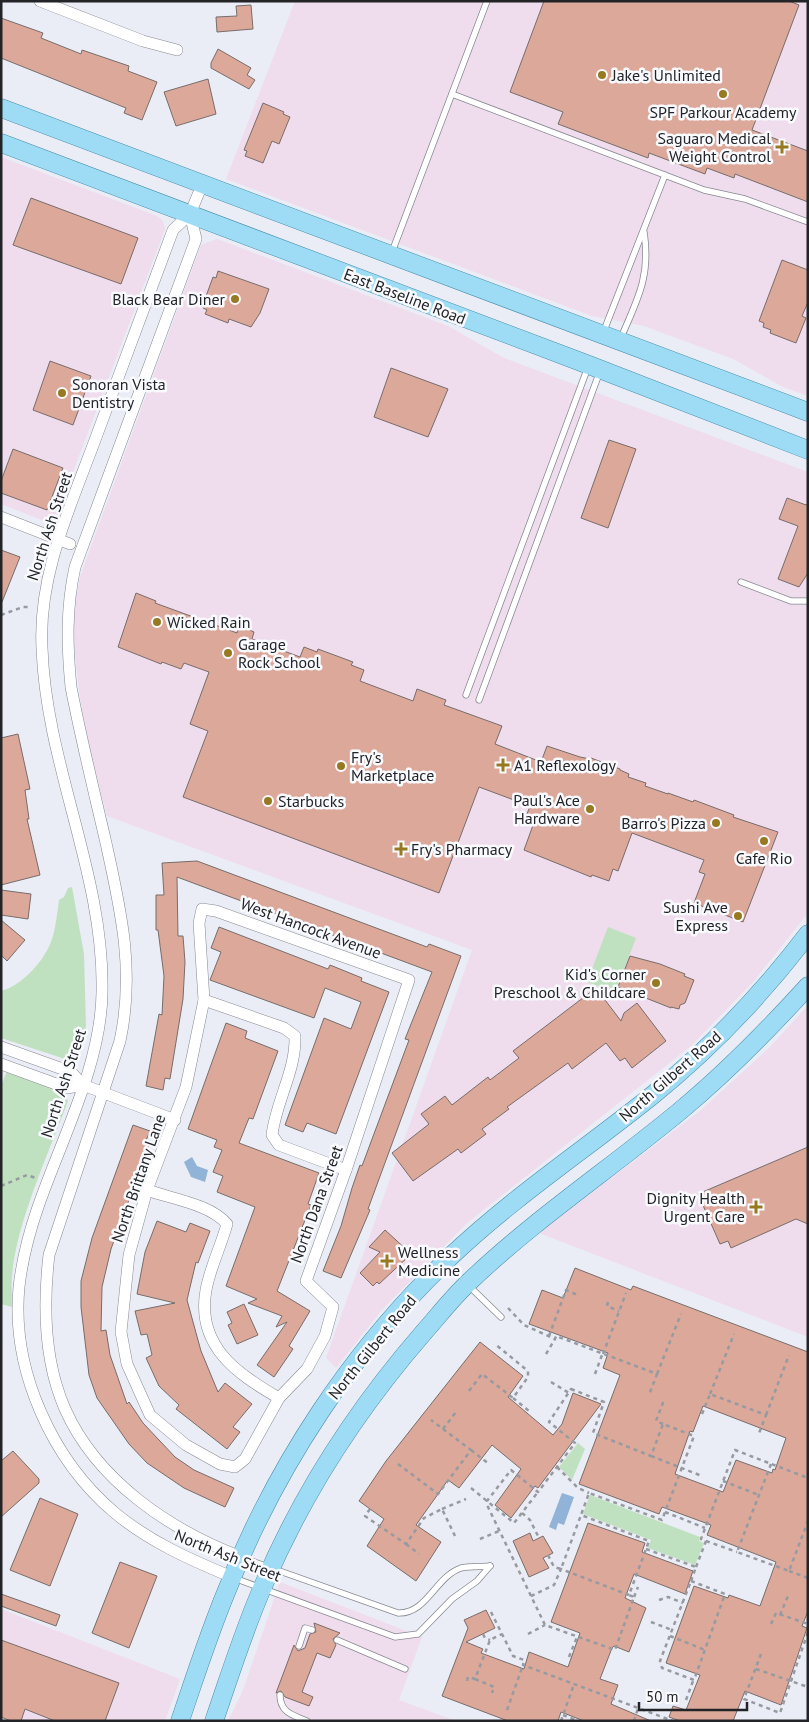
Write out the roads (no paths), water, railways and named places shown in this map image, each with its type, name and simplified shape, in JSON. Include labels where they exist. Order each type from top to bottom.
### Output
[{"type":"main road","name":"East Baseline Road","points":[[1,108],[808,412]]},
{"type":"main road","name":"East Baseline Road","points":[[1,143],[595,367],[808,450]]},
{"type":"main road","name":"North Gilbert Road","points":[[180,1721],[232,1577],[269,1500],[319,1413],[386,1325],[416,1291],[457,1251],[523,1193],[655,1093],[690,1063],[761,992],[808,934]]},
{"type":"main road","name":"North Gilbert Road","points":[[214,1721],[262,1587],[301,1506],[359,1413],[396,1364],[467,1284],[522,1234],[679,1112],[713,1083],[752,1046],[808,986]]},
{"type":"street","points":[[40,1],[143,41],[177,50]]},
{"type":"street","name":"North Ash Street","points":[[202,185],[190,214],[173,230],[58,539],[49,572],[43,608],[42,648],[44,682],[58,758],[93,903],[101,955],[101,1015],[83,1085],[28,1240],[19,1290],[22,1348],[27,1373],[43,1418],[66,1459],[89,1487],[116,1514],[160,1544],[232,1577]]},
{"type":"street","name":"North Ash Street","points":[[190,214],[196,239],[77,561],[68,604],[68,656],[71,687],[120,907],[126,944],[128,979],[126,1012],[120,1041],[49,1255],[46,1280],[46,1326],[49,1350],[64,1407],[89,1450],[130,1493],[179,1527],[218,1548],[242,1557]]},
{"type":"street","points":[[1,518],[70,544]]},
{"type":"street","name":"West Hancock Avenue","points":[[202,909],[216,911],[409,980]]},
{"type":"street","name":"North Brittany Lane","points":[[202,909],[199,922],[204,1000],[186,1087],[148,1190],[129,1255],[123,1298],[121,1332],[127,1364],[150,1415],[186,1445],[220,1464],[235,1467]]},
{"type":"street","name":"North Dana Street","points":[[235,1467],[244,1459],[280,1398],[307,1369],[325,1336],[332,1307],[306,1281],[346,1170],[409,980]]},
{"type":"street","points":[[204,1000],[284,1028],[295,1036],[295,1050],[291,1070],[273,1122],[272,1135],[279,1145],[346,1170]]},
{"type":"street","points":[[1,1047],[71,1072],[83,1085],[175,1120]]},
{"type":"street","points":[[1,1064],[67,1088],[83,1085]]},
{"type":"street","points":[[148,1190],[220,1216],[227,1224],[206,1290],[205,1315],[209,1332],[220,1353],[245,1378],[280,1398]]},
{"type":"lane","points":[[390,256],[487,1]]},
{"type":"lane","points":[[452,94],[666,175],[722,195],[745,199],[808,222]]},
{"type":"lane","points":[[602,336],[666,175]]},
{"type":"lane","points":[[619,342],[646,272],[647,250],[644,232]]},
{"type":"lane","points":[[466,695],[595,367]]},
{"type":"lane","points":[[479,700],[595,367]]},
{"type":"lane","points":[[740,582],[791,601],[808,601]]},
{"type":"lane","points":[[467,1284],[501,1317]]},
{"type":"lane","name":"North Ash Street","points":[[232,1577],[395,1636],[418,1634],[452,1599],[477,1581],[490,1566],[461,1568],[442,1582],[421,1605],[409,1613],[398,1613],[272,1566],[242,1557]]},
{"type":"lane","points":[[299,1646],[305,1628],[312,1630]]},
{"type":"lane","points":[[337,1640],[405,1669]]},
{"type":"lane","points":[[280,1695],[282,1708],[289,1714],[307,1721]]},
{"type":"water","points":[[192,1157],[197,1166],[208,1170],[205,1182],[191,1177],[184,1162]]},
{"type":"water","points":[[562,1493],[574,1497],[564,1525],[558,1523],[556,1530],[549,1527]]},
{"type":"place","name":"Jake's Unlimited","points":[[602,75]]},
{"type":"place","name":"SPF Parkour Academy","points":[[723,94]]},
{"type":"place","name":"Saguaro Medical Weight Control","points":[[782,147]]},
{"type":"place","name":"Black Bear Diner","points":[[235,299]]},
{"type":"place","name":"Sonoran Vista Dentistry","points":[[62,393]]},
{"type":"place","name":"Wicked Rain","points":[[157,622]]},
{"type":"place","name":"Garage Rock School","points":[[228,653]]},
{"type":"place","name":"A1 Reflexology","points":[[503,765]]},
{"type":"place","name":"Fry's Marketplace","points":[[341,766]]},
{"type":"place","name":"Starbucks","points":[[268,801]]},
{"type":"place","name":"Paul's Ace Hardware","points":[[590,809]]},
{"type":"place","name":"Barro's Pizza","points":[[716,823]]},
{"type":"place","name":"Cafe Rio","points":[[764,841]]},
{"type":"place","name":"Fry's Pharmacy","points":[[401,849]]},
{"type":"place","name":"Sushi Ave Express","points":[[738,916]]},
{"type":"place","name":"Kid's Corner Preschool & Childcare","points":[[656,983]]},
{"type":"place","name":"Dignity Health Urgent Care","points":[[756,1207]]},
{"type":"place","name":"Wellness Medicine","points":[[387,1261]]}]
